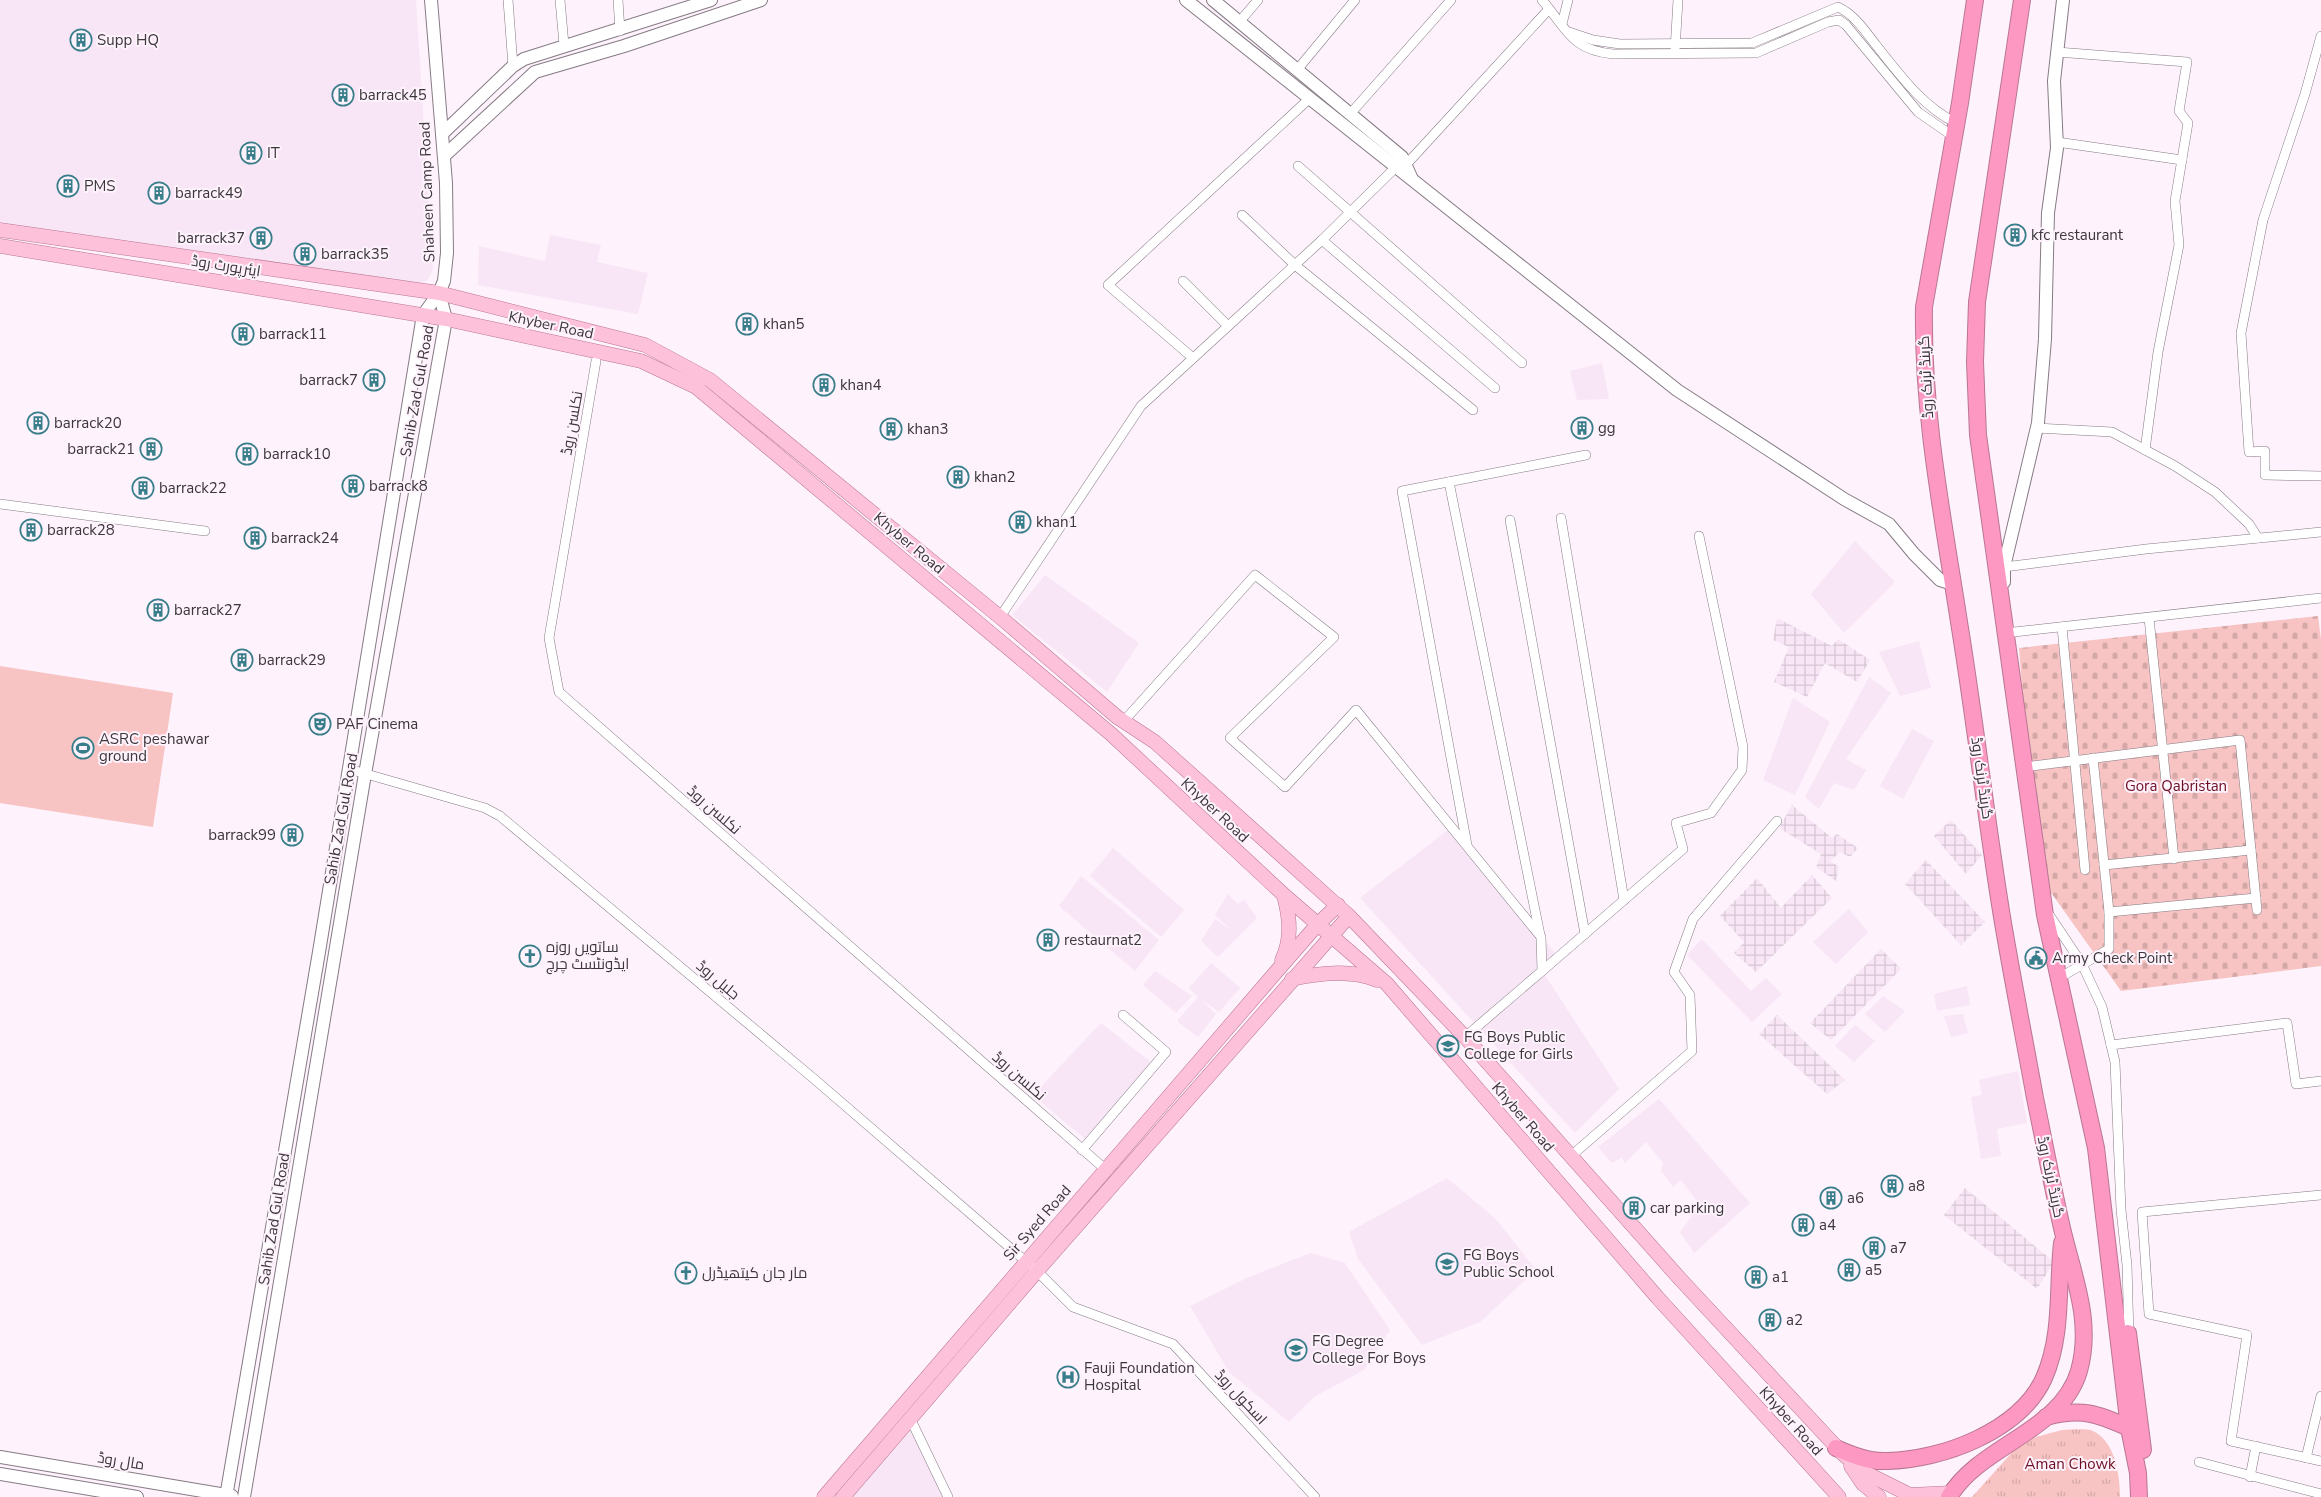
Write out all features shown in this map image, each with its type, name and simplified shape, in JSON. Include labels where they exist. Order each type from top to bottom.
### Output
[{"type":"highway","name":"گرینڈ ٹرنک روڈ","points":[[1950,1495],[1977,1466],[2046,1417],[2073,1386],[2084,1351],[2084,1321],[2078,1286],[2063,1232],[2002,917],[1929,425],[1923,341],[1924,307],[1976,0]]},
{"type":"highway","points":[[2022,0],[1977,302],[1975,362],[1978,435],[2044,908],[2104,1183],[2129,1342],[2150,1497]]},
{"type":"highway","points":[[2096,1148],[2129,1428],[2137,1466],[2139,1497]]},
{"type":"highway","points":[[1839,1451],[1858,1457],[1886,1462],[1929,1456],[1984,1437],[2022,1408],[2043,1380],[2052,1356],[2060,1305],[2063,1232]]},
{"type":"highway","points":[[2046,1417],[2064,1412],[2101,1414],[2129,1428]]},
{"type":"main road","name":"Khyber Road","points":[[0,230],[439,292],[645,345],[710,380],[1000,617],[1123,722],[1155,742],[1338,905],[1465,1037],[1681,1280],[1839,1451]]},
{"type":"main road","name":"ایئرپورٹ روڈ","points":[[0,246],[446,319]]},
{"type":"main road","name":"Khyber Road","points":[[446,319],[641,361],[696,387],[1111,734],[1284,895],[1387,984],[1657,1297],[1839,1497]]},
{"type":"main road","points":[[1276,972],[1287,949],[1290,916],[1284,895]]},
{"type":"main road","points":[[1276,972],[1317,924],[1338,905]]},
{"type":"main road","points":[[843,1497],[1037,1271],[1349,916]]},
{"type":"main road","name":"Sir Syed Road","points":[[824,1497],[1276,972]]},
{"type":"main road","points":[[1292,979],[1314,974],[1363,974],[1387,984]]},
{"type":"main road","points":[[1839,1451],[1864,1472],[1910,1495],[1950,1495]]},
{"type":"main road","points":[[1839,1451],[1863,1484],[1878,1497]]},
{"type":"street","name":"Shaheen Camp Road","points":[[431,0],[444,156],[447,253],[444,281],[439,292]]},
{"type":"street","points":[[508,0],[514,66]]},
{"type":"street","points":[[560,0],[564,45]]},
{"type":"street","points":[[618,0],[620,31]]},
{"type":"street","points":[[444,156],[535,72],[704,20],[761,0]]},
{"type":"street","points":[[1186,0],[1404,170],[1677,390],[1844,499],[1889,524],[1914,554],[1940,580],[1953,584]]},
{"type":"street","points":[[1213,0],[1402,157],[1404,170]]},
{"type":"street","points":[[1240,21],[1258,0]]},
{"type":"street","points":[[1297,70],[1355,0]]},
{"type":"street","points":[[1351,113],[1451,0]]},
{"type":"street","points":[[1542,0],[1578,45],[1590,51],[1601,53],[1756,54],[1828,22],[1839,20],[1846,25],[1918,112],[1955,130]]},
{"type":"street","points":[[1564,27],[1568,0]]},
{"type":"street","points":[[1674,54],[1678,0]]},
{"type":"street","points":[[2064,0],[2054,81],[2057,142],[2048,213],[2045,338],[2036,428],[2004,567],[2005,633],[2321,598]]},
{"type":"street","points":[[442,134],[514,66],[536,54],[620,31],[703,1],[704,20]]},
{"type":"street","points":[[1564,27],[1603,43],[1752,43],[1838,7],[1855,19],[1926,103],[1955,130]]},
{"type":"street","points":[[1000,617],[1141,406],[1351,212],[1404,170],[1549,9]]},
{"type":"street","points":[[2321,36],[2305,94],[2263,220],[2241,333],[2249,452],[2265,452],[2264,476],[2321,476]]},
{"type":"street","points":[[2058,52],[2187,62],[2179,111],[2188,124],[2175,201],[2179,245],[2158,352],[2145,450]]},
{"type":"street","points":[[1194,358],[1108,286],[1310,98]]},
{"type":"street","points":[[2057,142],[2182,160]]},
{"type":"street","points":[[1298,166],[1522,363]]},
{"type":"street","points":[[1242,214],[1295,265],[1473,410]]},
{"type":"street","points":[[1322,240],[1494,388]]},
{"type":"street","points":[[1183,281],[1228,326]]},
{"type":"street","name":"Sahib Zad Gul Road","points":[[229,1496],[423,315],[439,292]]},
{"type":"street","name":"Sahib Zad Gul Road","points":[[244,1497],[365,774],[446,319],[439,292]]},
{"type":"street","name":"نکلسن روڈ","points":[[596,360],[549,638],[559,692],[1105,1169]]},
{"type":"street","points":[[2036,428],[2112,432],[2175,466],[2215,492],[2249,524],[2258,538]]},
{"type":"street","points":[[1468,848],[1402,491],[1586,455]]},
{"type":"street","points":[[1449,482],[1541,937],[1542,971]]},
{"type":"street","points":[[0,504],[205,531]]},
{"type":"street","points":[[1561,518],[1624,900]]},
{"type":"street","points":[[1510,520],[1585,934]]},
{"type":"street","points":[[2004,567],[2146,549],[2321,532]]},
{"type":"street","points":[[1465,1037],[1683,849],[1676,823],[1711,813],[1742,770],[1743,747],[1699,536]]},
{"type":"street","points":[[1123,722],[1255,575],[1334,637],[1230,738],[1285,787],[1356,710],[1541,937]]},
{"type":"street","points":[[2149,618],[2174,859]]},
{"type":"street","points":[[2062,627],[2085,870]]},
{"type":"street","points":[[2024,767],[2240,740],[2257,910]]},
{"type":"street","points":[[2058,978],[2109,949],[2109,912],[2093,758]]},
{"type":"street","name":"جلیل روڈ","points":[[348,769],[485,808],[500,816],[813,1078],[1037,1271]]},
{"type":"street","points":[[1571,1156],[1692,1051],[1690,995],[1674,972],[1693,919],[1777,821]]},
{"type":"street","points":[[2104,865],[2251,850]]},
{"type":"street","points":[[2109,912],[2256,898]]},
{"type":"street","points":[[2044,908],[2082,964],[2102,1007],[2116,1062],[2121,1210],[2127,1265],[2129,1342]]},
{"type":"street","points":[[1082,1150],[1166,1052],[1124,1015]]},
{"type":"street","points":[[2111,1045],[2287,1023],[2296,1084],[2321,1081]]},
{"type":"street","points":[[2321,1195],[2142,1212],[2149,1314],[2247,1335],[2231,1441],[2321,1461]]},
{"type":"street","name":"اسکول روڈ","points":[[1037,1271],[1073,1307],[1173,1344],[1315,1497]]},
{"type":"street","points":[[2306,1458],[2321,1396]]},
{"type":"street","points":[[910,1418],[948,1497]]},
{"type":"street","points":[[2250,1476],[2256,1446]]},
{"type":"street","name":"مال روڈ","points":[[0,1457],[229,1496]]},
{"type":"street","points":[[2199,1462],[2321,1494]]},
{"type":"street","points":[[0,1474],[137,1497]]},
{"type":"shaded area","points":[[0,0],[416,0],[433,269],[428,280],[421,283],[336,276],[0,222]]},
{"type":"shaded area","points":[[550,235],[601,245],[597,262],[648,273],[638,314],[478,285],[479,246],[545,261]]},
{"type":"shaded area","points":[[1602,363],[1609,399],[1577,400],[1570,371]]},
{"type":"shaded area","points":[[1855,541],[1895,582],[1844,633],[1811,594]]},
{"type":"shaded area","points":[[1045,575],[1139,643],[1107,692],[1012,615]]},
{"type":"shaded area","points":[[1777,618],[1832,646],[1838,639],[1870,660],[1857,682],[1825,663],[1807,697],[1774,682],[1789,647],[1773,640]]},
{"type":"shaded area","points":[[1919,641],[1931,688],[1900,696],[1879,652]]},
{"type":"shaded area","points":[[1869,677],[1891,693],[1846,759],[1866,770],[1854,790],[1834,783],[1819,809],[1805,797]]},
{"type":"shaded area","points":[[1793,698],[1830,722],[1795,795],[1763,780]]},
{"type":"shaded area","points":[[1912,729],[1934,741],[1903,799],[1880,786]]},
{"type":"shaded area","points":[[1792,805],[1832,838],[1837,834],[1858,848],[1850,857],[1840,852],[1830,861],[1839,867],[1836,881],[1816,867],[1821,854],[1779,828]]},
{"type":"shaded area","points":[[1951,820],[1982,855],[1966,874],[1934,836]]},
{"type":"shaded area","points":[[1453,826],[1555,953],[1543,972],[1619,1089],[1575,1133],[1360,898]]},
{"type":"shaded area","points":[[1113,848],[1184,910],[1161,937],[1090,876]]},
{"type":"shaded area","points":[[1926,860],[1985,922],[1961,945],[1905,884]]},
{"type":"shaded area","points":[[1812,875],[1832,898],[1756,972],[1734,953],[1744,942],[1720,916],[1757,878],[1781,908]]},
{"type":"shaded area","points":[[1081,876],[1159,940],[1135,971],[1059,906]]},
{"type":"shaded area","points":[[1228,894],[1238,904],[1244,900],[1257,918],[1218,957],[1201,941],[1215,919],[1231,930],[1215,915]]},
{"type":"shaded area","points":[[1849,909],[1868,932],[1836,964],[1813,942]]},
{"type":"shaded area","points":[[1702,939],[1751,991],[1766,978],[1782,994],[1752,1022],[1687,955]]},
{"type":"shaded area","points":[[1881,949],[1901,969],[1831,1040],[1810,1023]]},
{"type":"shaded area","points":[[1211,963],[1240,988],[1219,1012],[1202,1000],[1216,1014],[1198,1037],[1177,1021],[1198,997],[1189,988]]},
{"type":"shaded area","points":[[1155,971],[1192,996],[1176,1013],[1143,985]]},
{"type":"shaded area","points":[[1967,986],[1970,1005],[1937,1011],[1934,994]]},
{"type":"shaded area","points":[[1883,996],[1905,1011],[1885,1032],[1865,1014]]},
{"type":"shaded area","points":[[1963,1014],[1968,1033],[1951,1037],[1944,1016]]},
{"type":"shaded area","points":[[1777,1015],[1845,1080],[1827,1094],[1759,1034]]},
{"type":"shaded area","points":[[1101,1023],[1152,1063],[1085,1139],[1033,1095]]},
{"type":"shaded area","points":[[1855,1025],[1875,1041],[1854,1062],[1835,1046]]},
{"type":"shaded area","points":[[2018,1071],[2027,1123],[1997,1129],[2001,1156],[1981,1159],[1971,1097],[1982,1095],[1979,1080]]},
{"type":"shaded area","points":[[1659,1099],[1750,1203],[1694,1253],[1680,1232],[1700,1205],[1681,1180],[1673,1187],[1661,1171],[1663,1163],[1646,1142],[1625,1163],[1622,1157],[1612,1163],[1598,1147]]},
{"type":"shaded area","name":"FG Boys Public School","points":[[1447,1178],[1495,1218],[1536,1270],[1480,1322],[1422,1345],[1358,1259],[1349,1232]]},
{"type":"shaded area","points":[[1965,1188],[2054,1262],[2037,1289],[1944,1215]]},
{"type":"shaded area","name":"FG Degree College For Boys","points":[[1311,1253],[1345,1263],[1390,1330],[1364,1370],[1314,1397],[1289,1422],[1229,1372],[1190,1306],[1249,1277]]},
{"type":"shaded area","points":[[910,1418],[948,1497],[843,1497]]},
{"type":"green space","name":"Gora Qabristan","points":[[2318,616],[2321,640],[2321,966],[2121,991],[2047,887],[2033,826],[2019,648]]},
{"type":"green space","name":"ASRC peshawar ground","points":[[0,666],[173,693],[153,827],[0,803]]},
{"type":"green space","name":"Aman Chowk","points":[[2062,1430],[2090,1430],[2106,1442],[2115,1460],[2120,1497],[1972,1497],[2016,1448],[2036,1437]]},
{"type":"place","name":"Supp HQ","points":[[81,40]]},
{"type":"place","name":"barrack45","points":[[343,95]]},
{"type":"place","name":"IT","points":[[251,153]]},
{"type":"place","name":"PMS","points":[[68,186]]},
{"type":"place","name":"barrack49","points":[[159,193]]},
{"type":"place","name":"kfc restaurant","points":[[2015,235]]},
{"type":"place","name":"barrack37","points":[[261,238]]},
{"type":"place","name":"barrack35","points":[[305,254]]},
{"type":"place","name":"khan5","points":[[747,324]]},
{"type":"place","name":"barrack11","points":[[243,334]]},
{"type":"place","name":"barrack7","points":[[374,380]]},
{"type":"place","name":"khan4","points":[[824,385]]},
{"type":"place","name":"barrack20","points":[[38,423]]},
{"type":"place","name":"gg","points":[[1582,428]]},
{"type":"place","name":"khan3","points":[[891,429]]},
{"type":"place","name":"barrack21","points":[[151,449]]},
{"type":"place","name":"barrack10","points":[[247,454]]},
{"type":"place","name":"khan2","points":[[958,477]]},
{"type":"place","name":"barrack8","points":[[353,486]]},
{"type":"place","name":"barrack22","points":[[143,488]]},
{"type":"place","name":"khan1","points":[[1020,522]]},
{"type":"place","name":"barrack28","points":[[31,530]]},
{"type":"place","name":"barrack24","points":[[255,538]]},
{"type":"place","name":"barrack27","points":[[158,610]]},
{"type":"place","name":"barrack29","points":[[242,660]]},
{"type":"place","name":"PAF Cinema","points":[[320,724]]},
{"type":"place","name":"ASRC peshawar ground","points":[[83,748]]},
{"type":"place","name":"barrack99","points":[[292,835]]},
{"type":"place","name":"restaurnat2","points":[[1048,940]]},
{"type":"place","name":"ساتویں روزہ ایڈونٹسٹ چرچ","points":[[530,956]]},
{"type":"place","name":"Army Check Point","points":[[2036,958]]},
{"type":"place","name":"FG Boys Public College for Girls","points":[[1448,1046]]},
{"type":"place","name":"a8","points":[[1892,1186]]},
{"type":"place","name":"a6","points":[[1831,1198]]},
{"type":"place","name":"car parking","points":[[1634,1208]]},
{"type":"place","name":"a4","points":[[1803,1225]]},
{"type":"place","name":"a7","points":[[1874,1248]]},
{"type":"place","name":"FG Boys Public School","points":[[1447,1264]]},
{"type":"place","name":"a5","points":[[1849,1270]]},
{"type":"place","name":"مار جان کیتھیڈرل","points":[[686,1273]]},
{"type":"place","name":"a1","points":[[1756,1277]]},
{"type":"place","name":"a2","points":[[1770,1320]]},
{"type":"place","name":"FG Degree College For Boys","points":[[1296,1350]]},
{"type":"place","name":"Fauji Foundation Hospital","points":[[1068,1377]]}]
